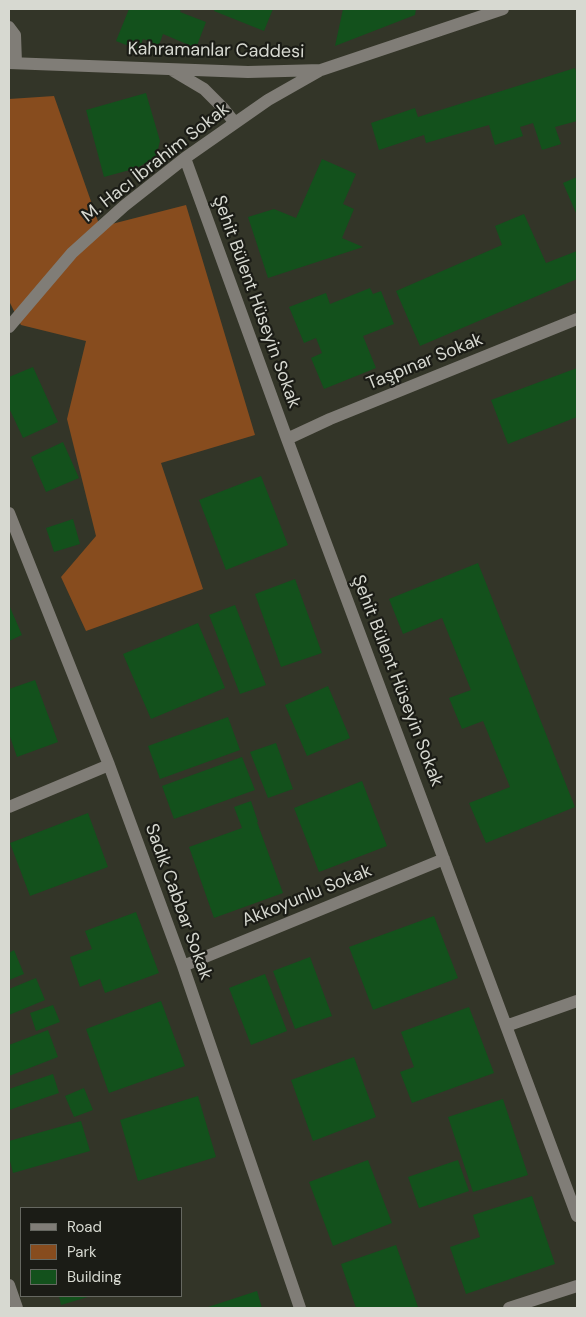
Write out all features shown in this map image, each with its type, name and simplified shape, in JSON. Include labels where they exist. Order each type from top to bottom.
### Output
[{"type":"street","name":"Kahramanlar Caddesi","points":[[13,63],[248,72],[321,70],[503,9]]},
{"type":"street","points":[[9,27],[15,35],[13,63]]},
{"type":"street","points":[[169,69],[204,88],[235,123]]},
{"type":"street","name":"M. Hacı İbrahim Sokak","points":[[9,327],[72,253],[124,206],[185,158],[268,100],[321,70]]},
{"type":"street","name":"Şehit Bülent Hüseyin Sokak","points":[[185,158],[287,438],[577,1216]]},
{"type":"street","name":"Taşpınar Sokak","points":[[287,438],[577,319]]},
{"type":"street","name":"Sadık Cabbar Sokak","points":[[9,513],[109,765],[183,966],[300,1308]]},
{"type":"street","points":[[9,807],[109,765]]},
{"type":"street","name":"Akkoyunlu Sokak","points":[[183,966],[444,859]]},
{"type":"street","points":[[506,1026],[577,1001]]},
{"type":"street","points":[[9,1285],[17,1308]]},
{"type":"street","points":[[509,1308],[577,1286]]},
{"type":"green space","points":[[54,96],[100,227],[186,205],[255,435],[161,463],[203,589],[86,631],[61,577],[96,536],[67,419],[86,341],[21,325],[9,301],[9,99]]},
{"type":"building","points":[[129,9],[181,9],[180,12],[206,22],[196,48],[163,34],[159,45],[143,39],[139,50],[116,41]]},
{"type":"building","points":[[215,9],[273,9],[264,31],[214,11]]},
{"type":"building","points":[[343,9],[416,9],[415,15],[335,46]]},
{"type":"building","points":[[575,68],[577,75],[577,121],[555,127],[561,144],[542,150],[533,123],[520,127],[523,136],[495,145],[489,125],[426,143],[424,135],[379,150],[371,123],[415,108],[418,117]]},
{"type":"building","points":[[146,93],[160,141],[156,157],[137,168],[104,177],[86,110]]},
{"type":"building","points":[[322,159],[356,174],[343,204],[354,209],[342,238],[363,247],[268,278],[248,217],[274,209],[296,218]]},
{"type":"building","points":[[577,177],[577,213],[576,213],[563,183]]},
{"type":"building","points":[[524,214],[546,263],[577,251],[577,279],[420,346],[396,291],[502,245],[495,226]]},
{"type":"building","points":[[370,288],[373,294],[381,291],[394,324],[363,336],[376,368],[324,389],[311,358],[322,353],[316,338],[304,343],[289,307],[326,293],[330,304]]},
{"type":"building","points":[[33,367],[58,422],[23,438],[9,408],[9,377]]},
{"type":"building","points":[[577,368],[577,417],[508,444],[491,400]]},
{"type":"building","points":[[63,442],[79,478],[46,492],[31,457]]},
{"type":"building","points":[[261,476],[288,545],[226,570],[199,500]]},
{"type":"building","points":[[73,519],[80,544],[54,552],[46,528]]},
{"type":"building","points":[[478,563],[575,807],[486,843],[469,803],[510,787],[483,721],[462,729],[449,698],[471,690],[442,618],[403,634],[389,599]]},
{"type":"building","points":[[295,579],[322,653],[281,667],[255,594]]},
{"type":"building","points":[[9,605],[22,635],[9,641]]},
{"type":"building","points":[[235,605],[266,685],[240,694],[209,615]]},
{"type":"building","points":[[198,623],[225,688],[151,719],[123,654]]},
{"type":"building","points":[[35,680],[58,742],[17,757],[9,734],[9,689]]},
{"type":"building","points":[[328,686],[350,738],[307,756],[285,705]]},
{"type":"building","points":[[228,717],[240,750],[160,779],[148,746]]},
{"type":"building","points":[[276,743],[293,789],[268,798],[250,752]]},
{"type":"building","points":[[242,757],[255,790],[174,819],[162,786]]},
{"type":"building","points":[[362,781],[387,846],[319,872],[294,808]]},
{"type":"building","points":[[251,801],[283,893],[214,918],[189,847],[242,828],[234,807]]},
{"type":"building","points":[[88,813],[108,867],[30,896],[10,843]]},
{"type":"building","points":[[136,912],[159,973],[105,993],[100,979],[80,987],[70,957],[92,949],[85,931]]},
{"type":"building","points":[[434,916],[458,978],[373,1010],[349,947]]},
{"type":"building","points":[[14,950],[24,974],[9,980],[9,953]]},
{"type":"building","points":[[310,957],[332,1016],[295,1029],[273,971]]},
{"type":"building","points":[[265,974],[287,1031],[251,1045],[229,988]]},
{"type":"building","points":[[36,978],[45,1000],[9,1015],[9,989]]},
{"type":"building","points":[[161,1001],[185,1066],[109,1093],[86,1029]]},
{"type":"building","points":[[53,1005],[60,1022],[36,1031],[30,1013]]},
{"type":"building","points":[[469,1007],[494,1073],[412,1103],[400,1072],[414,1067],[401,1032]]},
{"type":"building","points":[[48,1030],[58,1057],[9,1076],[9,1045]]},
{"type":"building","points":[[354,1057],[376,1117],[313,1141],[291,1080]]},
{"type":"building","points":[[53,1074],[59,1093],[9,1110],[9,1089]]},
{"type":"building","points":[[84,1088],[93,1110],[74,1117],[65,1096]]},
{"type":"building","points":[[198,1096],[216,1157],[138,1181],[120,1120]]},
{"type":"building","points":[[503,1099],[528,1175],[473,1192],[448,1117]]},
{"type":"building","points":[[81,1121],[90,1151],[13,1173],[9,1157],[9,1141]]},
{"type":"building","points":[[368,1160],[392,1223],[333,1246],[309,1182]]},
{"type":"building","points":[[458,1160],[469,1191],[419,1208],[408,1177]]},
{"type":"building","points":[[532,1196],[555,1264],[466,1294],[450,1247],[480,1237],[473,1215]]},
{"type":"building","points":[[396,1245],[418,1307],[356,1308],[341,1264]]},
{"type":"building","points":[[257,1291],[262,1308],[205,1308]]},
{"type":"building","points":[[59,1297],[88,1297],[61,1305]]}]
